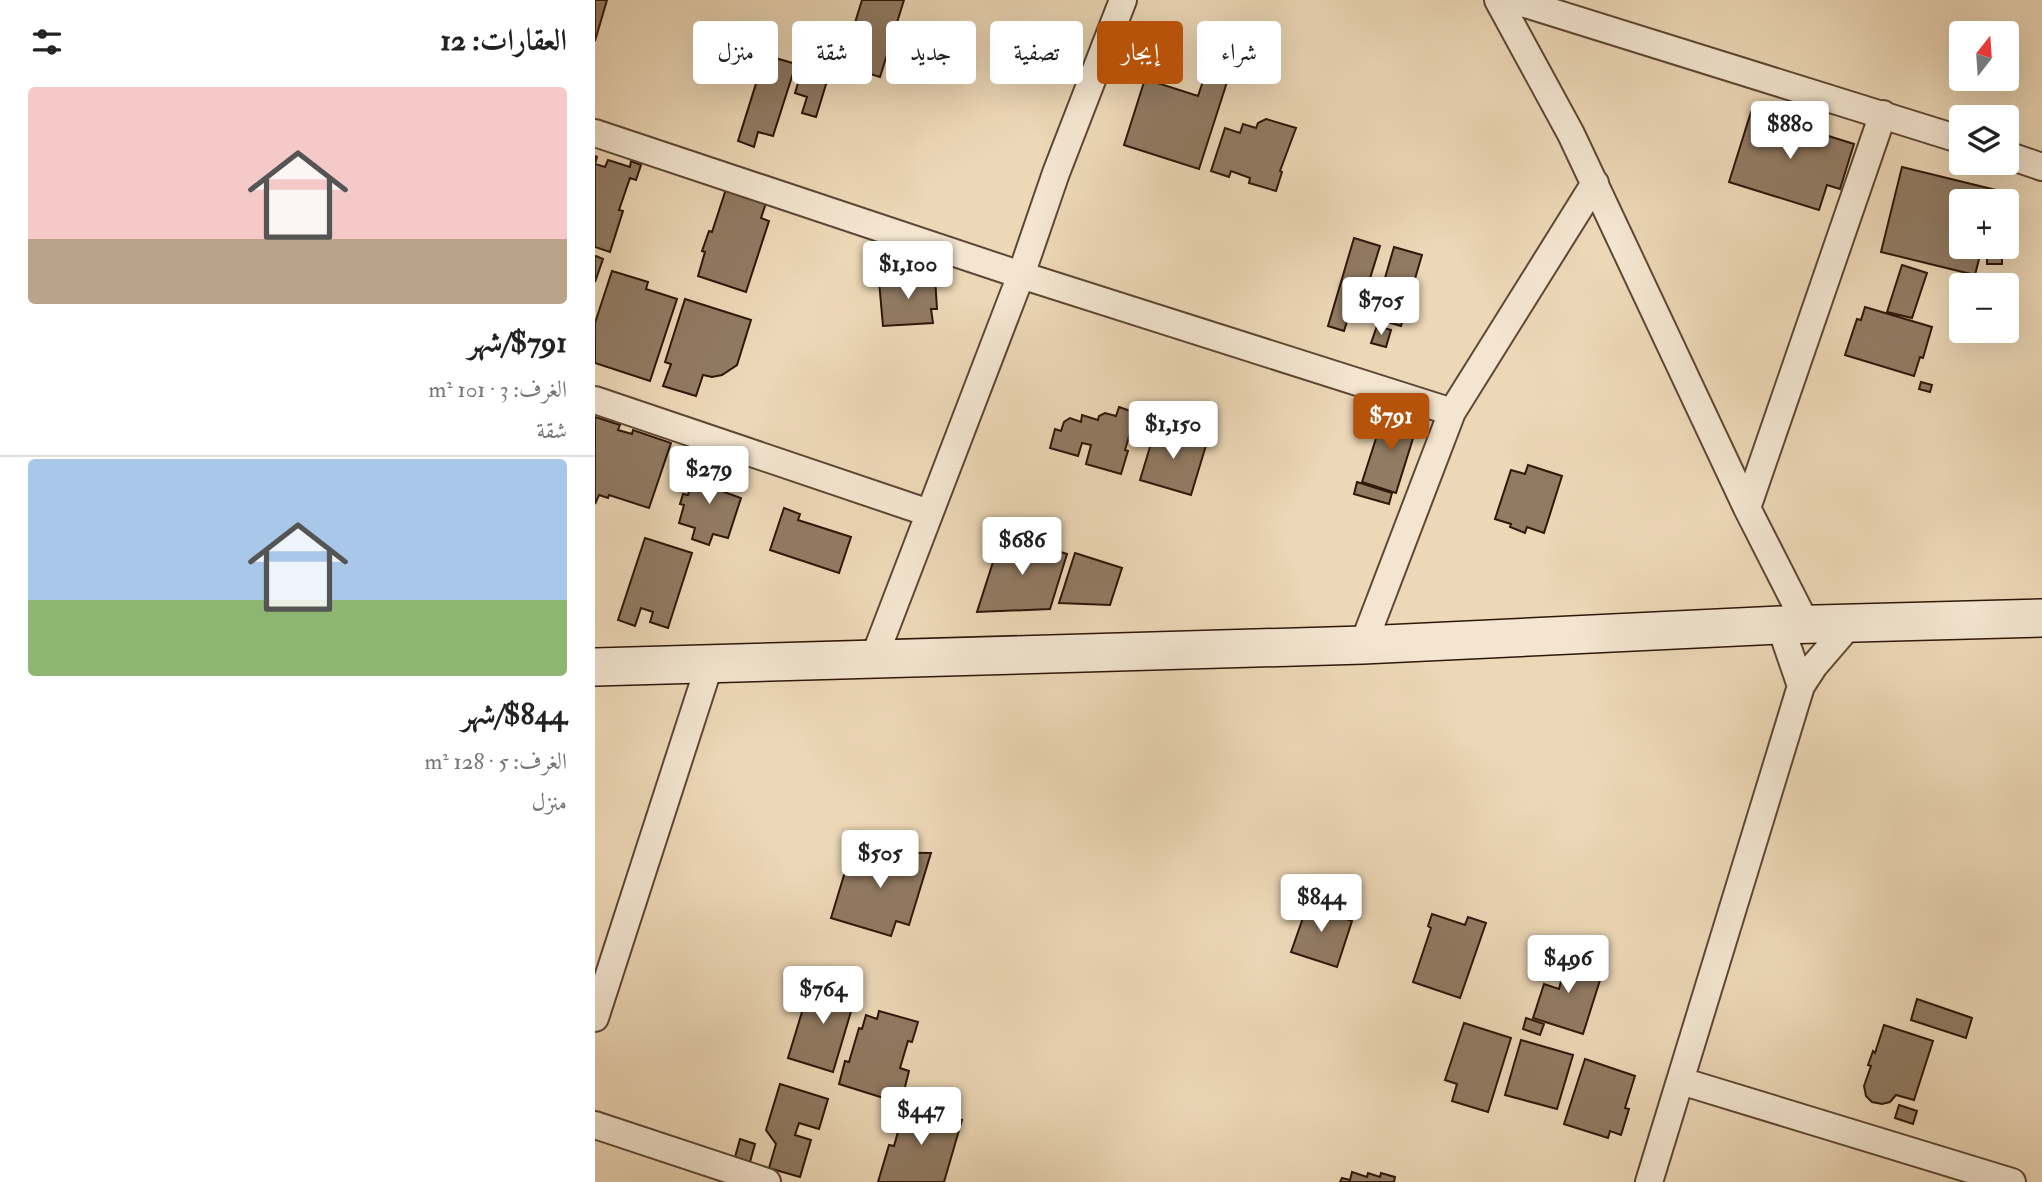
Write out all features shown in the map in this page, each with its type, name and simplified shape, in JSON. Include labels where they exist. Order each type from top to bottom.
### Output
[{"type":"street","points":[[874,658],[1123,0]]},
{"type":"street","points":[[1498,0],[1559,110],[1595,183],[1747,508],[1793,625],[1801,686]]},
{"type":"street","points":[[1513,0],[1949,136]]},
{"type":"street","points":[[1747,508],[1883,114]]},
{"type":"street","points":[[595,133],[1021,275],[1453,412]]},
{"type":"street","points":[[2019,159],[2042,167]]},
{"type":"street","points":[[1363,645],[1453,412],[1595,183]]},
{"type":"street","points":[[595,400],[929,513]]},
{"type":"street","points":[[595,667],[1363,645],[1793,625],[2042,618]]},
{"type":"street","points":[[1650,1182],[1801,686],[1814,666],[1851,623]]},
{"type":"street","points":[[595,1018],[710,663]]},
{"type":"street","points":[[1681,1081],[2012,1182]]},
{"type":"street","points":[[595,1125],[767,1182]]},
{"type":"building","points":[[595,0],[607,0],[595,41]]},
{"type":"building","points":[[862,0],[904,0],[897,21],[886,21],[886,58],[880,77],[872,74],[872,21],[856,21]]},
{"type":"building","points":[[778,59],[792,63],[792,77],[773,136],[758,132],[754,147],[738,141],[756,84],[778,84]]},
{"type":"building","points":[[798,84],[826,84],[816,117],[802,113],[807,97],[795,93]]},
{"type":"building","points":[[1143,84],[1161,84],[1198,96],[1202,84],[1226,84],[1199,169],[1124,145]]},
{"type":"building","points":[[1751,112],[1854,144],[1840,189],[1827,185],[1819,210],[1729,182]]},
{"type":"building","points":[[1266,119],[1296,128],[1280,171],[1282,172],[1276,191],[1249,183],[1250,178],[1231,171],[1229,177],[1211,171],[1225,128],[1240,133],[1243,124],[1256,128],[1258,123]]},
{"type":"building","points":[[608,160],[630,167],[631,161],[641,165],[636,180],[630,178],[619,210],[623,211],[610,252],[595,247],[595,164],[605,167]]},
{"type":"building","points":[[1902,167],[1992,189],[1949,189],[1949,259],[1979,259],[1976,273],[1881,252]]},
{"type":"building","points":[[726,189],[766,203],[761,218],[769,221],[746,292],[698,276],[705,252],[702,251],[709,231],[712,232]]},
{"type":"building","points":[[1354,238],[1380,246],[1358,317],[1349,315],[1344,331],[1328,326]]},
{"type":"building","points":[[1394,247],[1422,255],[1401,326],[1384,321],[1390,298],[1380,295]]},
{"type":"building","points":[[596,256],[603,259],[595,282],[595,258]]},
{"type":"building","points":[[1987,259],[2002,259],[2002,264],[1987,264]]},
{"type":"building","points":[[1902,265],[1927,273],[1912,318],[1887,312]]},
{"type":"building","points":[[612,271],[648,282],[646,289],[677,299],[650,381],[595,363],[595,323]]},
{"type":"building","points":[[935,277],[937,309],[931,309],[933,323],[883,326],[879,281]]},
{"type":"building","points":[[685,299],[751,320],[737,365],[722,375],[703,375],[696,396],[663,386],[671,364],[665,362]]},
{"type":"building","points":[[1865,307],[1932,327],[1923,358],[1920,357],[1914,376],[1845,355],[1857,319],[1861,320]]},
{"type":"building","points":[[1377,326],[1391,330],[1386,347],[1371,343]]},
{"type":"building","points":[[1921,382],[1932,385],[1930,392],[1919,389]]},
{"type":"building","points":[[1119,407],[1136,413],[1121,474],[1086,464],[1091,445],[1082,443],[1078,456],[1050,448],[1055,429],[1061,431],[1064,422],[1070,418],[1081,422],[1082,415],[1098,420],[1099,416],[1105,413],[1116,416]]},
{"type":"building","points":[[1403,411],[1420,416],[1396,493],[1362,482],[1381,423],[1398,428]]},
{"type":"building","points":[[1155,413],[1193,424],[1190,434],[1152,423]]},
{"type":"building","points":[[595,417],[620,425],[618,430],[632,434],[633,430],[671,443],[649,508],[609,495],[608,498],[599,495],[595,504]]},
{"type":"building","points":[[1156,427],[1207,442],[1191,495],[1140,480]]},
{"type":"building","points":[[1528,465],[1562,476],[1544,533],[1527,527],[1525,533],[1510,527],[1511,524],[1495,519],[1511,470],[1525,474]]},
{"type":"building","points":[[697,466],[725,475],[722,483],[727,484],[724,492],[741,498],[728,538],[713,534],[709,545],[692,539],[695,528],[679,523],[684,505],[680,504],[683,494],[688,495]]},
{"type":"building","points":[[1357,482],[1392,493],[1389,504],[1354,494]]},
{"type":"building","points":[[784,508],[800,514],[798,520],[851,537],[839,573],[770,550]]},
{"type":"building","points":[[1002,534],[1067,554],[1050,609],[977,612]]},
{"type":"building","points":[[645,538],[692,553],[668,628],[650,622],[653,612],[641,608],[635,626],[618,620]]},
{"type":"building","points":[[1075,553],[1122,568],[1110,605],[1059,603]]},
{"type":"building","points":[[851,852],[931,853],[909,925],[896,921],[891,936],[831,918]]},
{"type":"building","points":[[1311,895],[1328,900],[1324,911],[1352,921],[1337,967],[1291,952]]},
{"type":"building","points":[[1432,914],[1465,925],[1468,917],[1486,923],[1460,998],[1413,982],[1431,928],[1428,926]]},
{"type":"building","points":[[1555,949],[1573,955],[1571,960],[1589,966],[1586,975],[1600,980],[1583,1034],[1533,1018],[1544,984],[1559,989],[1562,977],[1547,973]]},
{"type":"building","points":[[837,981],[858,988],[833,1072],[788,1058],[808,992],[817,994],[825,987],[835,988]]},
{"type":"building","points":[[1917,999],[1972,1018],[1966,1038],[1911,1020]]},
{"type":"building","points":[[879,1011],[918,1022],[912,1042],[908,1041],[900,1068],[909,1071],[903,1095],[893,1092],[890,1100],[839,1084],[845,1061],[849,1062],[859,1028],[862,1029],[866,1015],[877,1019]]},
{"type":"building","points":[[1526,1018],[1544,1024],[1540,1035],[1523,1029]]},
{"type":"building","points":[[1464,1023],[1511,1038],[1488,1112],[1452,1101],[1457,1084],[1445,1080]]},
{"type":"building","points":[[1884,1025],[1933,1041],[1914,1100],[1896,1095],[1890,1102],[1882,1104],[1872,1102],[1866,1096],[1864,1086],[1871,1066],[1868,1065]]},
{"type":"building","points":[[1521,1040],[1573,1055],[1557,1109],[1505,1095]]},
{"type":"building","points":[[1585,1059],[1635,1076],[1625,1108],[1629,1109],[1621,1135],[1610,1131],[1608,1138],[1564,1124]]},
{"type":"building","points":[[780,1084],[828,1099],[819,1129],[799,1123],[795,1135],[811,1140],[800,1177],[769,1168],[776,1144],[766,1130]]},
{"type":"building","points":[[906,1103],[962,1120],[944,1182],[878,1182],[889,1145],[894,1146]]},
{"type":"building","points":[[1899,1105],[1917,1111],[1913,1124],[1895,1118]]},
{"type":"building","points":[[740,1139],[755,1144],[750,1162],[735,1157]]},
{"type":"building","points":[[1352,1172],[1367,1177],[1368,1173],[1380,1177],[1381,1173],[1395,1177],[1394,1182],[1340,1182],[1342,1178],[1350,1180]]}]
